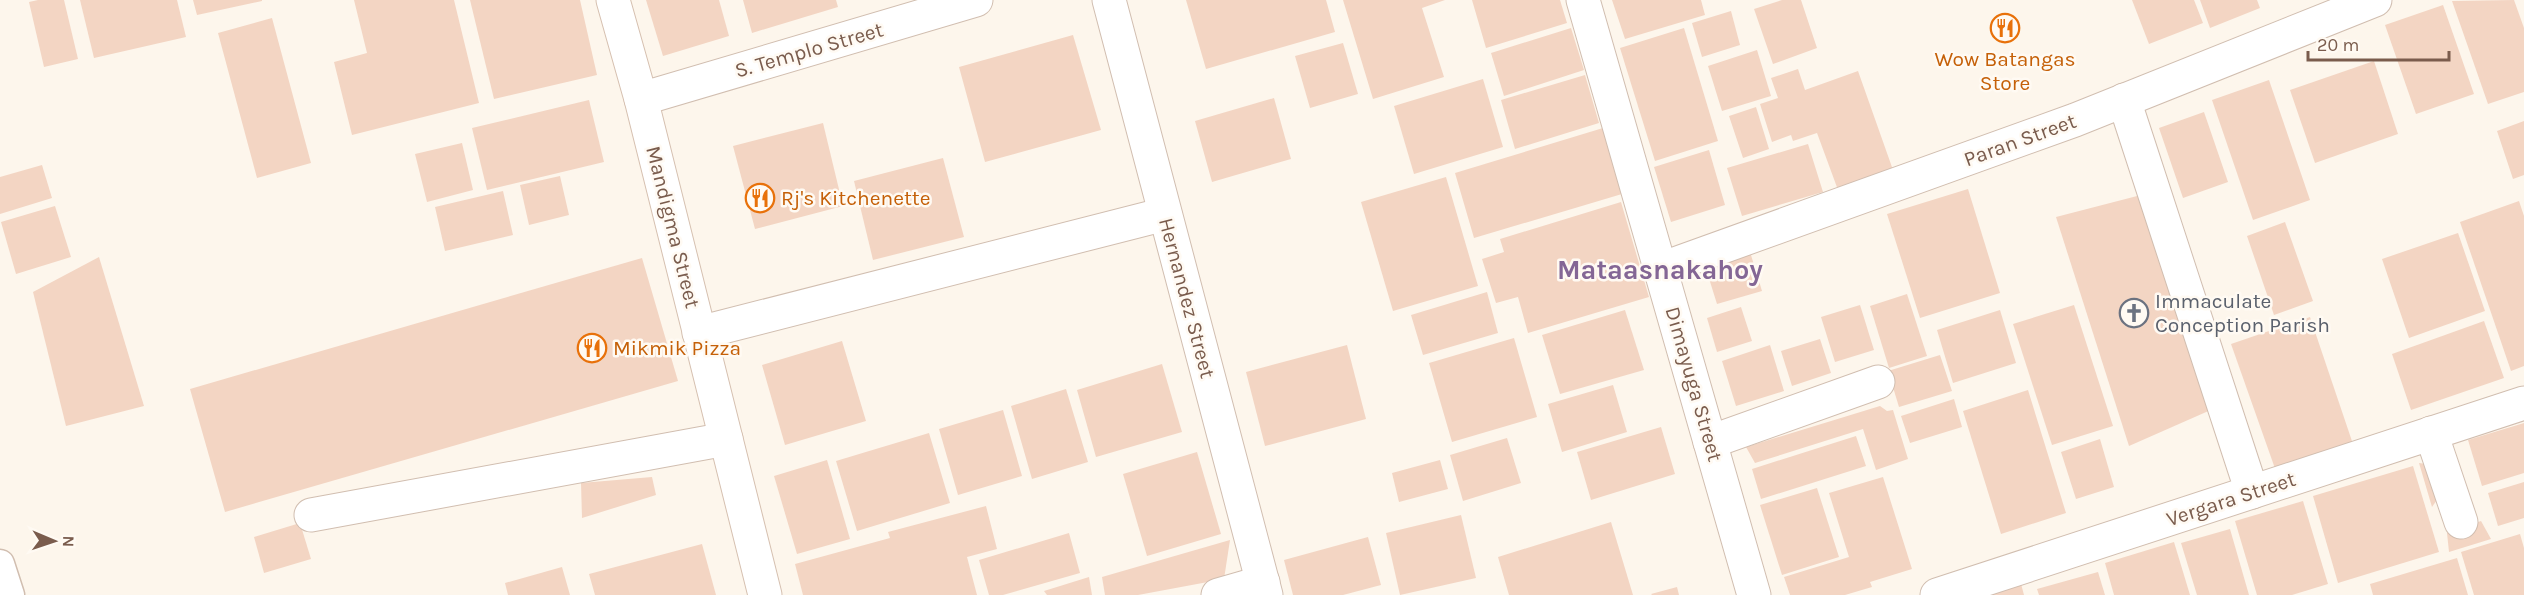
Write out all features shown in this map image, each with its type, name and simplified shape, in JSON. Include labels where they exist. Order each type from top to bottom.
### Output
[{"type":"street","name":"Mandigma Street","points":[[612,0],[641,99],[765,595]]},
{"type":"street","name":"S. Templo Street","points":[[641,99],[976,0]]},
{"type":"street","name":"Hernandez Street","points":[[1109,0],[1264,589]]},
{"type":"street","name":"Dimayuga Street","points":[[1583,0],[1754,595]]},
{"type":"street","name":"Paran Street","points":[[1660,269],[2124,100],[2375,0]]},
{"type":"street","points":[[2124,100],[2252,492]]},
{"type":"street","points":[[699,333],[1165,214]]},
{"type":"street","points":[[1710,442],[1878,382]]},
{"type":"street","name":"Vergara Street","points":[[1937,595],[2524,403]]},
{"type":"street","points":[[2431,433],[2461,522]]},
{"type":"street","points":[[312,515],[726,439]]},
{"type":"street","points":[[1218,595],[1264,589]]},
{"type":"lane","points":[[0,564],[10,595]]},
{"type":"building","points":[[64,0],[78,59],[44,67],[29,2]]},
{"type":"building","points":[[80,0],[177,0],[186,37],[94,58]]},
{"type":"building","points":[[193,0],[262,0],[262,1],[197,15]]},
{"type":"building","points":[[354,0],[454,0],[479,103],[352,135],[334,62],[367,53]]},
{"type":"building","points":[[470,0],[580,0],[597,75],[494,99]]},
{"type":"building","points":[[646,0],[719,0],[729,36],[663,56]]},
{"type":"building","points":[[743,0],[836,0],[838,7],[752,33]]},
{"type":"building","points":[[1186,0],[1326,0],[1335,32],[1206,69]]},
{"type":"building","points":[[1343,0],[1445,0],[1422,8],[1444,77],[1373,99]]},
{"type":"building","points":[[1472,0],[1560,0],[1567,23],[1486,48]]},
{"type":"building","points":[[1612,0],[1701,0],[1705,15],[1625,39]]},
{"type":"building","points":[[1782,0],[1801,0],[1817,48],[1773,64],[1754,9]]},
{"type":"building","points":[[2132,0],[2194,0],[2203,23],[2149,44]]},
{"type":"building","points":[[2200,0],[2257,0],[2260,8],[2210,28]]},
{"type":"building","points":[[2514,0],[2524,28],[2524,92],[2488,104],[2452,1]]},
{"type":"building","points":[[2443,5],[2474,94],[2416,114],[2385,25]]},
{"type":"building","points":[[1731,11],[1740,45],[1702,57],[1692,23]]},
{"type":"building","points":[[272,18],[311,163],[257,178],[218,33]]},
{"type":"building","points":[[1571,28],[1584,70],[1504,96],[1491,53]]},
{"type":"building","points":[[1684,28],[1718,141],[1655,161],[1620,48]]},
{"type":"building","points":[[1073,35],[1101,130],[985,162],[959,67]]},
{"type":"building","points":[[1343,43],[1358,94],[1310,108],[1295,56]]},
{"type":"building","points":[[1757,50],[1771,96],[1722,111],[1708,66]]},
{"type":"building","points":[[2374,61],[2398,134],[2315,163],[2290,90]]},
{"type":"building","points":[[1798,69],[1805,90],[1858,71],[1893,170],[1838,190],[1817,133],[1793,141],[1791,135],[1772,142],[1760,104],[1778,98],[1771,78]]},
{"type":"building","points":[[1585,75],[1599,123],[1515,149],[1501,100]]},
{"type":"building","points":[[1483,79],[1503,147],[1414,174],[1394,106]]},
{"type":"building","points":[[2269,80],[2310,200],[2253,220],[2212,100]]},
{"type":"building","points":[[1274,98],[1291,159],[1212,182],[1195,121]]},
{"type":"building","points":[[589,100],[604,162],[487,190],[472,128]]},
{"type":"building","points":[[1756,107],[1769,149],[1743,158],[1729,116]]},
{"type":"building","points":[[2204,112],[2228,182],[2183,198],[2159,128]]},
{"type":"building","points":[[2524,121],[2524,175],[2513,179],[2497,131]]},
{"type":"building","points":[[823,123],[843,206],[755,229],[733,146]]},
{"type":"building","points":[[1603,128],[1622,194],[1474,238],[1455,173]]},
{"type":"building","points":[[462,143],[473,190],[427,202],[415,154]]},
{"type":"building","points":[[1808,144],[1823,192],[1742,216],[1727,168]]},
{"type":"building","points":[[1709,150],[1725,205],[1671,222],[1654,167]]},
{"type":"building","points":[[943,158],[964,237],[873,260],[854,181]]},
{"type":"building","points":[[42,165],[52,198],[0,214],[0,177]]},
{"type":"building","points":[[560,176],[569,215],[529,225],[520,185]]},
{"type":"building","points":[[1446,177],[1478,286],[1393,311],[1361,202]]},
{"type":"building","points":[[1968,189],[2000,293],[1920,318],[1887,214]]},
{"type":"building","points":[[503,191],[513,235],[445,251],[435,207]]},
{"type":"building","name":"Immaculate Conception Parish","points":[[2141,195],[2213,409],[2129,446],[2056,217]]},
{"type":"building","points":[[2519,201],[2524,216],[2524,366],[2511,371],[2460,222]]},
{"type":"building","points":[[1621,202],[1649,297],[1528,333],[1518,297],[1496,303],[1482,259],[1504,252],[1500,239]]},
{"type":"building","points":[[55,206],[71,257],[16,274],[1,222]]},
{"type":"building","points":[[2285,222],[2313,301],[2274,315],[2247,236]]},
{"type":"building","points":[[2458,233],[2485,311],[2409,338],[2382,259]]},
{"type":"building","points":[[1747,242],[1762,291],[1717,304],[1702,256]]},
{"type":"building","points":[[99,257],[144,406],[66,426],[33,292]]},
{"type":"building","points":[[642,258],[678,381],[225,512],[190,389]]},
{"type":"building","points":[[1487,292],[1498,333],[1423,355],[1411,315]]},
{"type":"building","points":[[1907,294],[1927,356],[1889,368],[1870,306]]},
{"type":"building","points":[[1860,305],[1874,350],[1835,362],[1821,317]]},
{"type":"building","points":[[2074,305],[2113,426],[2052,445],[2013,324]]},
{"type":"building","points":[[1741,307],[1752,341],[1717,352],[1707,318]]},
{"type":"building","points":[[1625,310],[1644,370],[1560,394],[1542,335]]},
{"type":"building","points":[[2000,310],[2016,363],[1953,383],[1937,330]]},
{"type":"building","points":[[2310,317],[2355,450],[2278,477],[2231,344]]},
{"type":"building","points":[[2484,321],[2504,378],[2411,410],[2392,354]]},
{"type":"building","points":[[1514,338],[1537,417],[1452,442],[1429,363]]},
{"type":"building","points":[[1820,339],[1831,373],[1792,386],[1781,351]]},
{"type":"building","points":[[842,341],[866,421],[785,445],[762,365]]},
{"type":"building","points":[[1347,345],[1366,419],[1265,446],[1246,372]]},
{"type":"building","points":[[1770,345],[1784,391],[1736,406],[1722,361]]},
{"type":"building","points":[[1940,355],[1952,391],[1899,407],[1888,371]]},
{"type":"building","points":[[1162,364],[1182,432],[1096,457],[1077,390]]},
{"type":"building","points":[[1613,385],[1627,432],[1562,452],[1548,404]]},
{"type":"building","points":[[1066,389],[1088,462],[1032,479],[1011,406]]},
{"type":"building","points":[[2028,390],[2066,513],[2001,534],[1963,411]]},
{"type":"building","points":[[1954,399],[1962,427],[1910,443],[1901,416]]},
{"type":"building","points":[[1880,406],[1887,411],[1893,410],[1908,459],[1876,470],[1863,429],[1755,463],[1746,447]]},
{"type":"building","points":[[1003,410],[1022,476],[958,495],[939,429]]},
{"type":"building","points":[[2524,423],[2524,473],[2482,486],[2468,440]]},
{"type":"building","points":[[1661,427],[1675,474],[1591,500],[1577,452]]},
{"type":"building","points":[[929,433],[950,503],[857,531],[836,461]]},
{"type":"building","points":[[1856,436],[1866,466],[1761,499],[1752,469]]},
{"type":"building","points":[[1507,438],[1521,483],[1463,501],[1450,455]]},
{"type":"building","points":[[2100,439],[2114,487],[2076,499],[2061,452]]},
{"type":"building","points":[[1197,452],[1221,534],[1147,556],[1123,474]]},
{"type":"building","points":[[827,460],[850,539],[797,554],[774,476]]},
{"type":"building","points":[[1440,460],[1448,489],[1399,502],[1392,473]]},
{"type":"building","points":[[2419,463],[2433,465],[2439,497],[2432,507]]},
{"type":"building","points":[[2413,466],[2439,552],[2338,583],[2313,496]]},
{"type":"building","points":[[652,477],[656,495],[582,518],[581,483]]},
{"type":"building","points":[[1883,477],[1912,569],[1870,582],[1872,587],[1845,595],[1790,595],[1784,577],[1849,557],[1829,493]]},
{"type":"building","points":[[2524,482],[2524,518],[2498,526],[2488,493]]},
{"type":"building","points":[[1817,488],[1839,557],[1782,575],[1760,505]]},
{"type":"building","points":[[2303,501],[2328,584],[2292,595],[2257,595],[2235,521]]},
{"type":"building","points":[[986,506],[997,549],[967,557],[977,595],[803,595],[795,564],[890,538],[888,532]]},
{"type":"building","points":[[1461,515],[1476,578],[1400,595],[1386,533]]},
{"type":"building","points":[[2481,521],[2491,539],[2449,552],[2447,533]]},
{"type":"building","points":[[1611,522],[1633,595],[1509,595],[1498,557]]},
{"type":"building","points":[[300,523],[311,559],[264,573],[254,537]]},
{"type":"building","points":[[2230,529],[2249,595],[2197,595],[2181,543]]},
{"type":"building","points":[[1069,533],[1080,573],[1003,595],[989,595],[979,560]]},
{"type":"building","points":[[2520,534],[2524,548],[2524,595],[2474,595],[2461,552]]},
{"type":"building","points":[[1368,537],[1381,585],[1343,595],[1293,595],[1284,560]]},
{"type":"building","points":[[1230,540],[1224,579],[1138,595],[1105,595],[1102,577]]},
{"type":"building","points":[[2174,542],[2190,595],[2114,595],[2105,563]]},
{"type":"building","points":[[702,544],[716,595],[595,595],[589,574]]},
{"type":"building","points":[[2457,558],[2468,595],[2373,595],[2370,584]]},
{"type":"building","points":[[562,567],[570,595],[508,595],[505,583]]},
{"type":"building","points":[[2098,572],[2105,595],[2039,595],[2037,589]]},
{"type":"building","points":[[1089,577],[1092,595],[1047,595],[1044,591]]},
{"type":"building","points":[[2020,580],[2024,595],[1981,595]]},
{"type":"building","points":[[1677,587],[1679,595],[1651,594]]},
{"type":"place","name":"Wow Batangas Store","points":[[2005,28]]},
{"type":"place","name":"Rj's Kitchenette","points":[[760,198]]},
{"type":"place","name":"Immaculate Conception Parish","points":[[2134,313]]},
{"type":"place","name":"Mikmik Pizza","points":[[592,348]]},
{"type":"district","name":"Mataasnakahoy","points":[[1660,270]]}]
